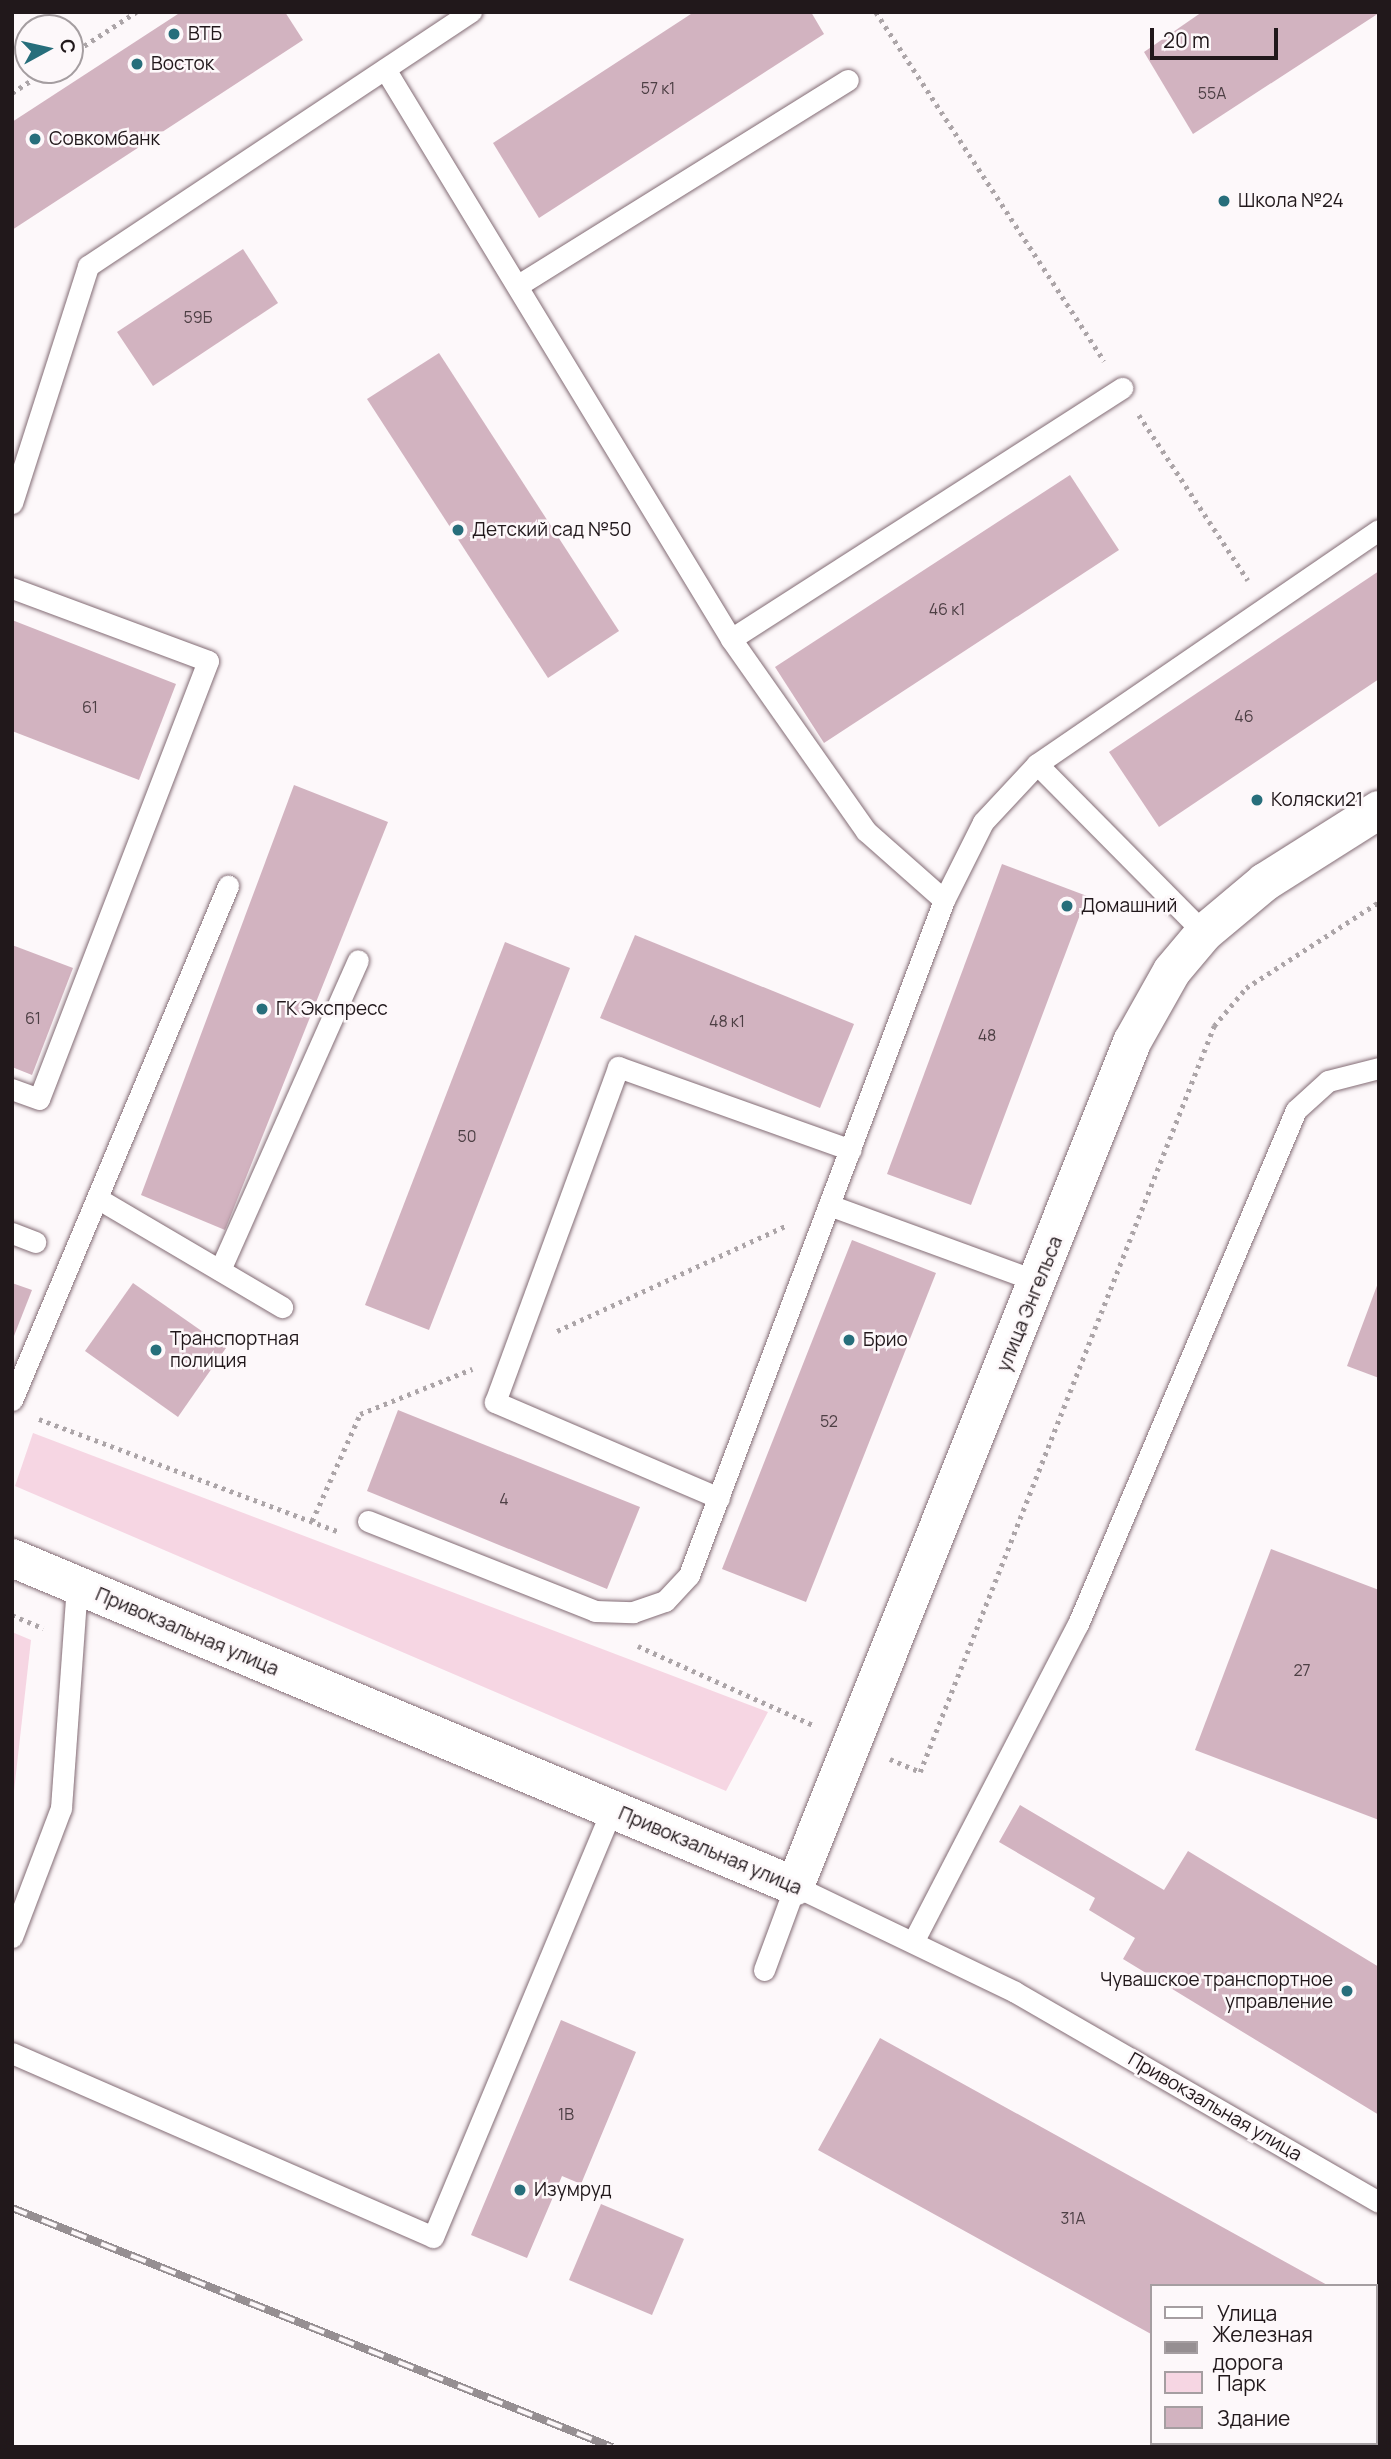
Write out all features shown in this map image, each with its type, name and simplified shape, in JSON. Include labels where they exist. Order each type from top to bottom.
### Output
[{"type":"street","name":"улица Энгельса","points":[[795,1886],[1039,1282],[1132,1041],[1172,971],[1204,933],[1265,883],[1379,810]]},
{"type":"street","name":"Привокзальная улица","points":[[12,1558],[795,1886]]},
{"type":"lane","points":[[12,503],[88,266],[471,12]]},
{"type":"lane","points":[[385,69],[520,284],[731,639],[866,831],[944,900]]},
{"type":"lane","points":[[520,284],[848,80]]},
{"type":"lane","points":[[731,639],[1122,388]]},
{"type":"lane","points":[[368,1521],[595,1611],[633,1612],[665,1601],[689,1575],[944,900],[983,822],[1037,764],[1264,604],[1379,530]]},
{"type":"lane","points":[[12,589],[208,661],[39,1100],[12,1089]]},
{"type":"lane","points":[[1037,764],[1204,933]]},
{"type":"lane","points":[[12,1401],[228,886]]},
{"type":"lane","points":[[220,1270],[358,960]]},
{"type":"lane","points":[[719,1498],[495,1402],[618,1067],[850,1150]]},
{"type":"lane","points":[[914,1940],[1078,1624],[1296,1110],[1328,1081],[1379,1068]]},
{"type":"lane","points":[[97,1198],[282,1307]]},
{"type":"lane","points":[[829,1205],[1039,1282]]},
{"type":"lane","points":[[12,1233],[35,1242]]},
{"type":"lane","points":[[12,1937],[61,1808],[77,1586]]},
{"type":"lane","points":[[12,2053],[433,2237],[612,1811]]},
{"type":"lane","points":[[764,1970],[795,1886]]},
{"type":"lane","name":"Привокзальная улица","points":[[795,1886],[914,1940],[1379,2202]]},
{"type":"path","points":[[84,46],[136,12]]},
{"type":"path","points":[[876,12],[1264,604]]},
{"type":"path","points":[[920,1772],[1214,1026],[1246,988],[1379,902]]},
{"type":"green space","points":[[33,1433],[768,1712],[726,1791],[15,1486]]},
{"type":"green space","points":[[12,1632],[31,1640],[12,1809]]},
{"type":"building","points":[[181,12],[285,12],[303,40],[12,230],[12,122],[70,84],[84,84],[84,75]]},
{"type":"building","points":[[694,12],[811,12],[824,34],[539,218],[493,143]]},
{"type":"building","points":[[1202,12],[1379,13],[1193,134],[1144,52]]},
{"type":"building","points":[[243,249],[278,303],[153,386],[117,332]]},
{"type":"building","points":[[439,353],[619,631],[548,678],[367,399]]},
{"type":"building","points":[[1070,475],[1119,550],[824,743],[775,667]]},
{"type":"building","points":[[1379,571],[1379,679],[1159,827],[1109,752]]},
{"type":"building","points":[[12,620],[176,684],[139,780],[12,731]]},
{"type":"building","name":"ГК Экспресс","points":[[294,785],[388,822],[225,1230],[141,1195]]},
{"type":"building","points":[[1002,864],[1087,896],[971,1205],[887,1174]]},
{"type":"building","points":[[635,935],[854,1024],[820,1108],[600,1018]]},
{"type":"building","points":[[505,942],[570,968],[429,1330],[365,1305]]},
{"type":"building","points":[[12,945],[73,968],[32,1075],[12,1067]]},
{"type":"building","points":[[852,1240],[936,1273],[806,1602],[722,1569]]},
{"type":"building","points":[[12,1283],[32,1290],[12,1341]]},
{"type":"building","name":"Транспортная полиция","points":[[133,1283],[226,1348],[178,1417],[85,1351]]},
{"type":"building","points":[[1379,1283],[1379,1378],[1347,1366]]},
{"type":"building","points":[[398,1410],[640,1507],[607,1589],[367,1491]]},
{"type":"building","points":[[1271,1549],[1379,1590],[1379,1820],[1195,1750]]},
{"type":"building","points":[[1020,1805],[1164,1890],[1188,1851],[1379,1967],[1379,2115],[1123,1959],[1135,1938],[1089,1910],[1095,1898],[999,1842]]},
{"type":"building","points":[[561,2020],[636,2052],[581,2184],[562,2176],[527,2258],[471,2235]]},
{"type":"building","points":[[880,2038],[1325,2284],[1150,2284],[1150,2333],[818,2150]]},
{"type":"building","points":[[601,2204],[684,2239],[652,2315],[569,2280]]},
{"type":"building","points":[[1377,2379],[1379,2447],[1352,2445],[1377,2445]]},
{"type":"railway","points":[[12,2208],[612,2447]]},
{"type":"place","name":"ВТБ","points":[[174,34]]},
{"type":"place","name":"Восток","points":[[137,64]]},
{"type":"place","name":"Совкомбанк","points":[[35,139]]},
{"type":"place","name":"Школа №24","points":[[1224,201]]},
{"type":"place","name":"Детский сад №50","points":[[458,530]]},
{"type":"place","name":"Коляски21","points":[[1257,800]]},
{"type":"place","name":"Домашний","points":[[1067,906]]},
{"type":"place","name":"ГК Экспресс","points":[[262,1009]]},
{"type":"place","name":"Брио","points":[[849,1340]]},
{"type":"place","name":"Транспортная полиция","points":[[156,1350]]},
{"type":"place","name":"Чувашское транспортное управление","points":[[1347,1991]]},
{"type":"place","name":"Изумруд","points":[[520,2190]]}]
